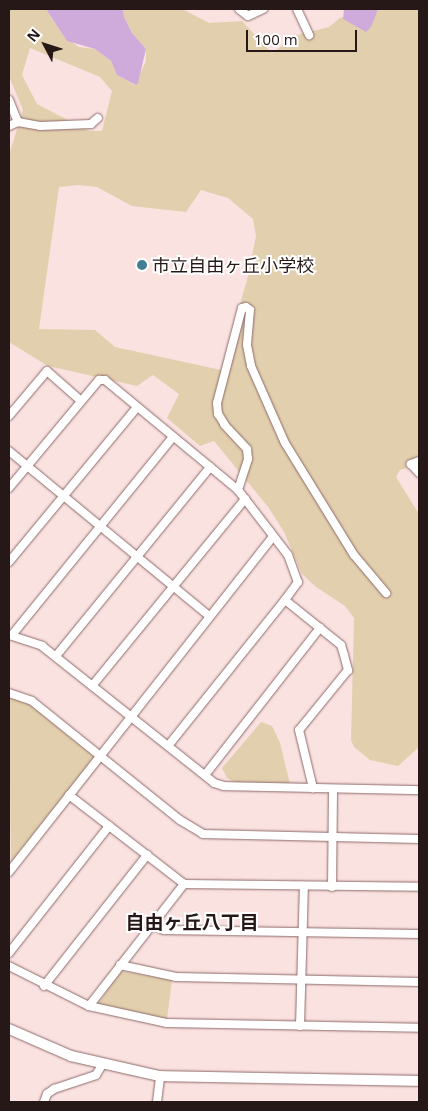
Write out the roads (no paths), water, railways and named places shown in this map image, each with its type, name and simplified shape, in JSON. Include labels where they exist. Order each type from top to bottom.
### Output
[{"type":"street","points":[[239,9],[248,16],[263,9]]},
{"type":"street","points":[[297,9],[309,35]]},
{"type":"street","points":[[9,100],[18,122]]},
{"type":"street","points":[[9,126],[18,122],[40,126],[90,124],[98,118]]},
{"type":"street","points":[[238,490],[248,459],[247,449],[225,425],[218,414],[217,403],[242,308],[246,308],[250,310],[247,345],[251,366],[285,443],[354,555],[386,593]]},
{"type":"street","points":[[9,416],[46,371],[82,401]]},
{"type":"street","points":[[9,488],[99,380],[105,380],[238,490],[288,555],[298,582],[168,746]]},
{"type":"street","points":[[9,562],[137,407]]},
{"type":"street","points":[[173,437],[10,635],[34,641],[56,656],[130,718],[205,775],[224,786],[419,790]]},
{"type":"street","points":[[9,451],[209,616]]},
{"type":"street","points":[[419,461],[411,464],[419,472]]},
{"type":"street","points":[[56,656],[210,467]]},
{"type":"street","points":[[92,686],[245,499]]},
{"type":"street","points":[[10,868],[100,757],[273,536]]},
{"type":"street","points":[[284,600],[341,644],[348,670],[300,730],[313,788]]},
{"type":"street","points":[[205,775],[320,628]]},
{"type":"street","points":[[9,693],[32,701],[192,829],[204,834],[419,839]]},
{"type":"street","points":[[332,887],[333,789]]},
{"type":"street","points":[[69,795],[184,884],[419,887]]},
{"type":"street","points":[[9,953],[109,826]]},
{"type":"street","points":[[44,986],[147,855]]},
{"type":"street","points":[[89,1006],[184,884]]},
{"type":"street","points":[[300,1026],[304,886]]},
{"type":"street","points":[[152,925],[164,930],[419,934]]},
{"type":"street","points":[[120,965],[176,977],[419,982]]},
{"type":"street","points":[[9,966],[44,986],[89,1006],[167,1023],[419,1028]]},
{"type":"street","points":[[9,1029],[48,1047],[102,1065],[160,1076],[419,1081]]},
{"type":"street","points":[[44,1102],[54,1089],[96,1075],[102,1065]]},
{"type":"street","points":[[157,1102],[160,1076]]},
{"type":"place","name":"市立自由ヶ丘小学校","points":[[142,265]]},
{"type":"district","name":"自由ヶ丘八丁目","points":[[192,923]]}]
